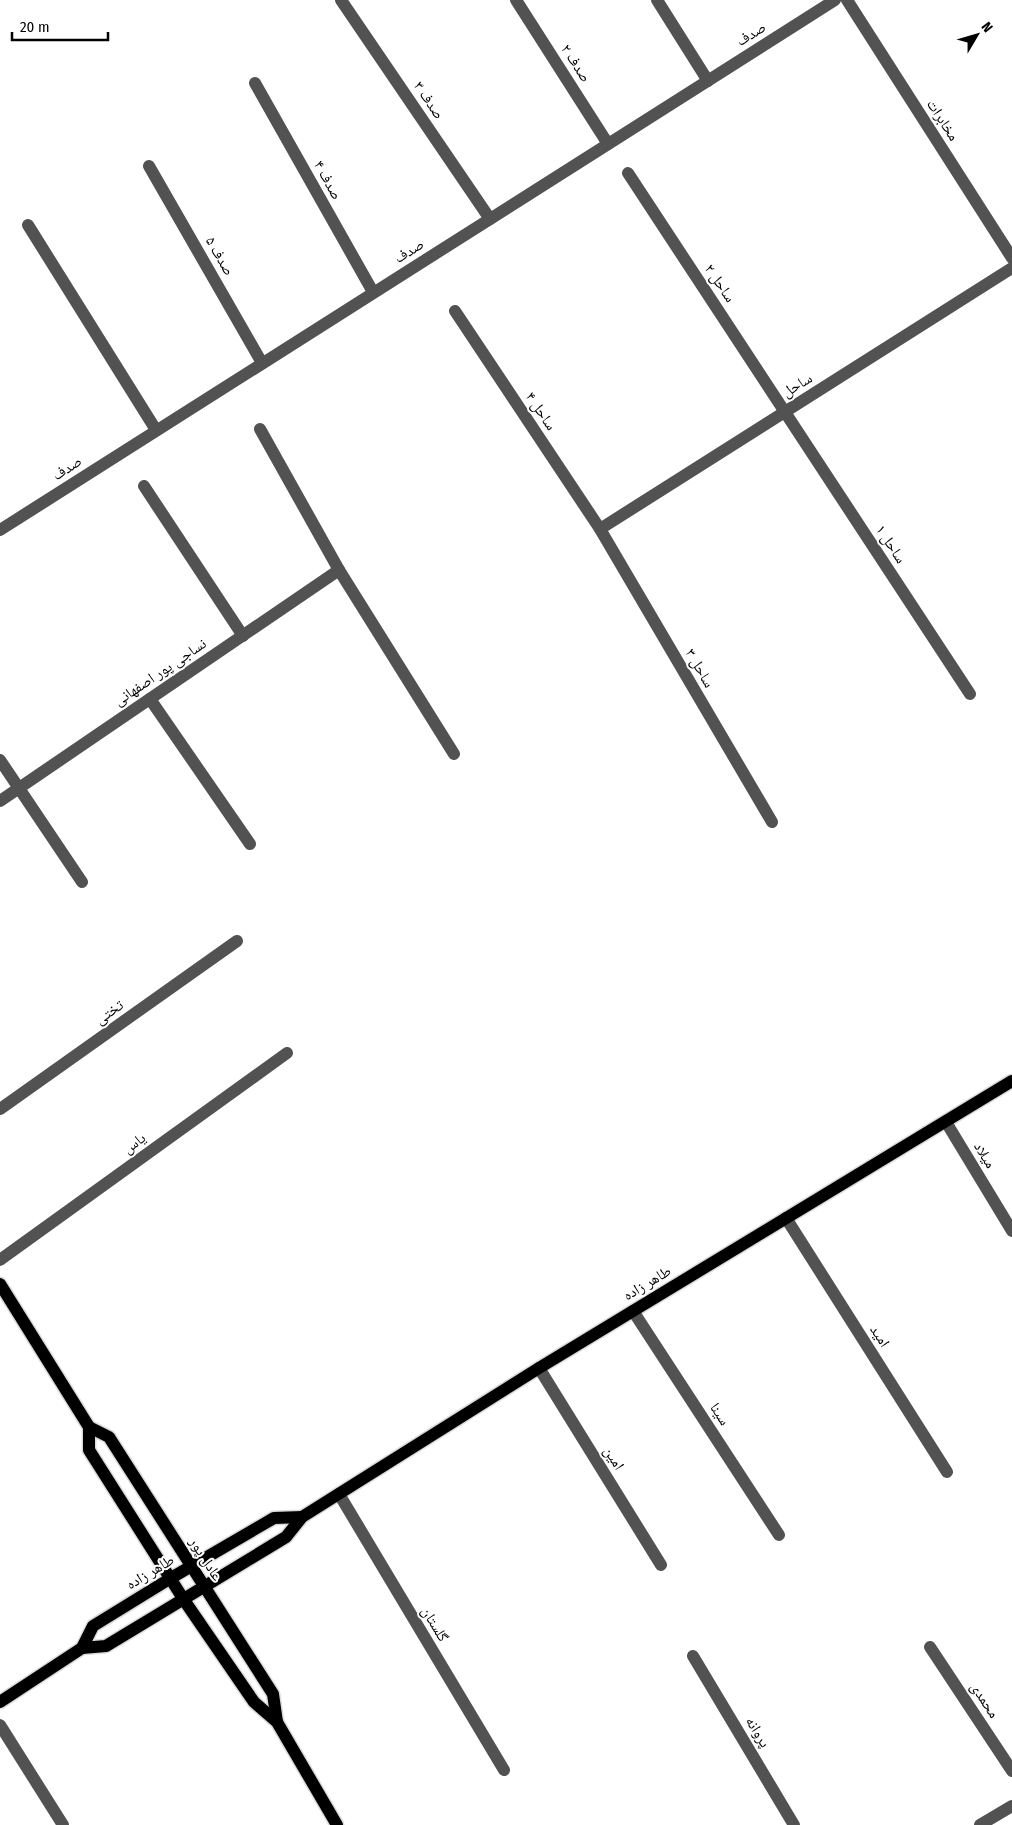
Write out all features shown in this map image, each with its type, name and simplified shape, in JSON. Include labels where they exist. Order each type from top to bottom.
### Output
[{"type":"main road","name":"طاهر زاده","points":[[0,1702],[82,1648],[106,1646],[184,1600],[286,1537],[302,1517],[539,1368],[1012,1081]]},
{"type":"main road","name":"عادل پور","points":[[0,1284],[89,1427],[109,1437],[273,1694],[277,1722]]},
{"type":"main road","name":"عادل پور","points":[[89,1427],[89,1450],[184,1600],[254,1702],[277,1722],[337,1825]]},
{"type":"main road","name":"طاهر زاده","points":[[82,1648],[93,1626],[191,1566],[274,1518],[302,1517]]},
{"type":"street","name":"صدف ۳","points":[[341,0],[490,219]]},
{"type":"street","name":"صدف ۲","points":[[516,0],[608,144]]},
{"type":"street","points":[[657,0],[708,81]]},
{"type":"street","name":"صدف","points":[[0,530],[835,0]]},
{"type":"street","name":"مخابرات","points":[[846,0],[1012,258]]},
{"type":"street","name":"صدف ۴","points":[[255,83],[373,292]]},
{"type":"street","name":"صدف ۵","points":[[149,166],[262,363]]},
{"type":"street","name":"ساحل ۲","points":[[628,173],[786,411]]},
{"type":"street","points":[[28,225],[156,430]]},
{"type":"street","name":"ساحل","points":[[600,529],[1012,268]]},
{"type":"street","name":"ساحل ۴","points":[[455,311],[600,529]]},
{"type":"street","name":"ساحل ۱","points":[[786,411],[970,694]]},
{"type":"street","points":[[260,429],[339,570],[454,754]]},
{"type":"street","points":[[144,486],[242,636]]},
{"type":"street","name":"ساحل ۳","points":[[600,529],[772,822]]},
{"type":"street","name":"نساجی پور اصفهانی","points":[[0,801],[339,570]]},
{"type":"street","points":[[150,699],[250,844]]},
{"type":"street","points":[[0,760],[82,882]]},
{"type":"street","name":"تختی","points":[[0,1109],[237,941]]},
{"type":"street","name":"یاس","points":[[0,1260],[287,1053]]},
{"type":"street","name":"میلاد","points":[[946,1122],[1012,1231]]},
{"type":"street","name":"امید","points":[[786,1218],[947,1472]]},
{"type":"street","name":"سینا","points":[[634,1311],[779,1535]]},
{"type":"street","name":"امین","points":[[539,1368],[661,1565]]},
{"type":"street","name":"گلستان","points":[[338,1494],[504,1770]]},
{"type":"street","name":"محمدی","points":[[930,1646],[1012,1772]]},
{"type":"street","name":"پروانه","points":[[694,1656],[794,1825]]},
{"type":"street","points":[[0,1725],[63,1825]]},
{"type":"street","points":[[980,1825],[1012,1806]]}]
